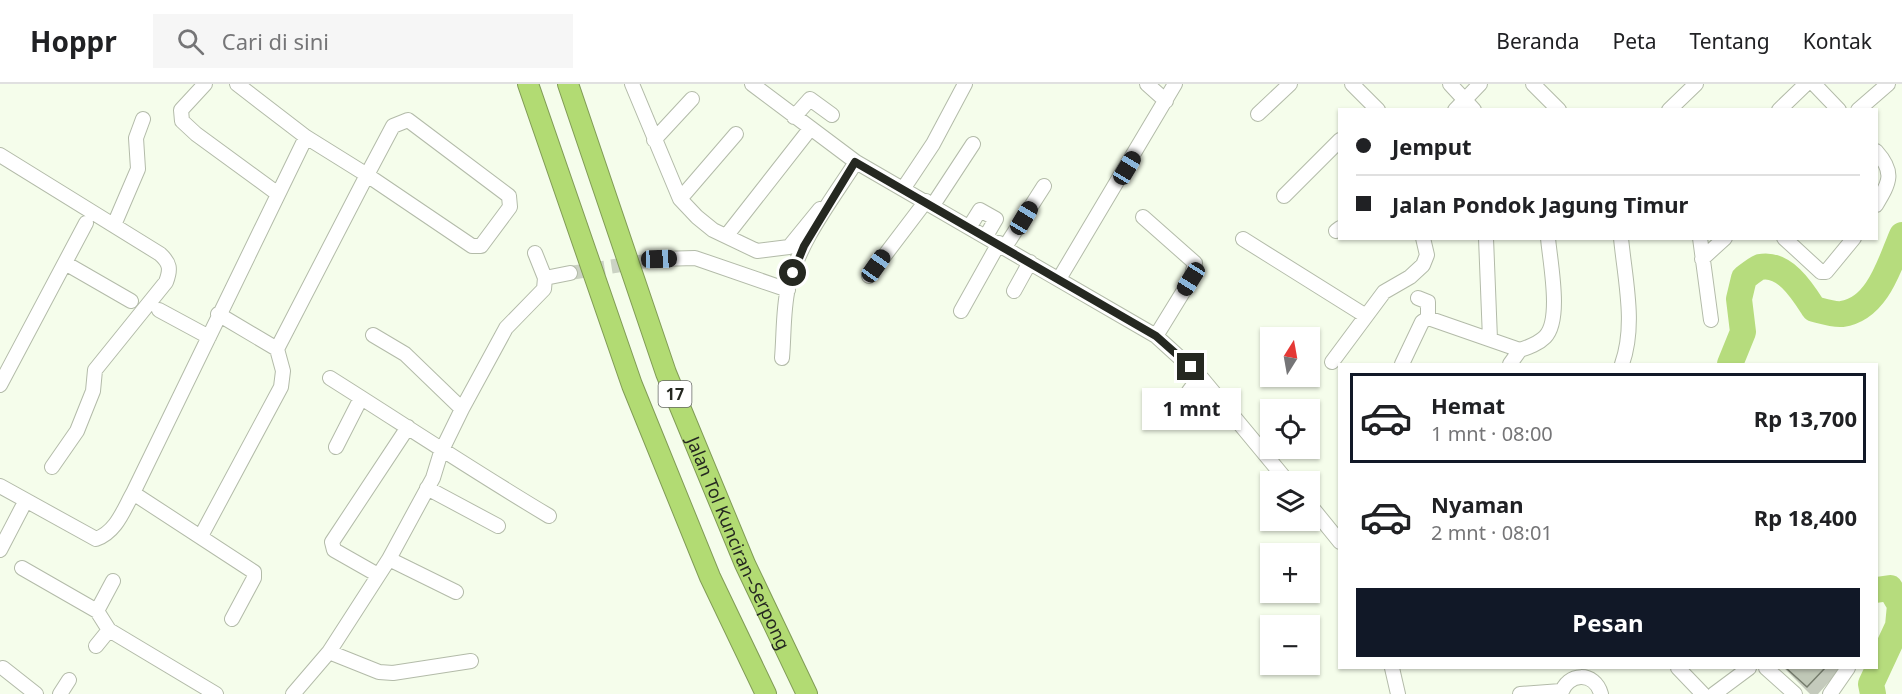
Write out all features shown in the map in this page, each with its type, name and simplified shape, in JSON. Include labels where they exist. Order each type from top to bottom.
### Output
[{"type":"highway","name":"Jalan Tol Kunciran–Serpong","points":[[528,84],[632,385],[710,577],[766,694]]},
{"type":"highway","name":"Jalan Tol Kunciran–Serpong","points":[[568,84],[666,373],[745,564],[807,694]]},
{"type":"street","points":[[205,84],[181,110],[182,121],[278,194]]},
{"type":"street","points":[[201,536],[281,387],[283,371],[277,348],[367,175],[393,126],[408,120],[509,196],[510,207],[481,246],[472,246],[367,175],[306,137],[237,84]]},
{"type":"street","points":[[632,84],[680,198],[696,217],[713,230],[757,251],[789,247],[820,209]]},
{"type":"street","points":[[752,84],[855,162],[970,226],[1156,336],[1200,376],[1279,471]]},
{"type":"street","points":[[903,189],[933,144],[966,84]]},
{"type":"street","points":[[1147,84],[1166,101]]},
{"type":"street","points":[[1059,279],[1175,84]]},
{"type":"street","points":[[1258,114],[1290,84]]},
{"type":"street","points":[[1352,84],[1374,108]]},
{"type":"street","points":[[1450,84],[1464,106],[1480,84]]},
{"type":"street","points":[[1533,84],[1557,108]]},
{"type":"street","points":[[1672,108],[1696,84]]},
{"type":"street","points":[[1781,108],[1806,84]]},
{"type":"street","points":[[1814,84],[1837,108]]},
{"type":"street","points":[[1860,108],[1888,84]]},
{"type":"street","points":[[654,140],[692,99]]},
{"type":"street","points":[[794,117],[810,99],[832,115]]},
{"type":"street","points":[[114,225],[138,168],[136,138],[142,119]]},
{"type":"street","points":[[727,235],[810,129]]},
{"type":"street","points":[[680,198],[736,134]]},
{"type":"street","points":[[0,486],[96,539],[108,535],[133,493],[306,137]]},
{"type":"street","points":[[1284,196],[1338,142]]},
{"type":"street","points":[[869,276],[929,203],[973,144]]},
{"type":"street","points":[[1878,154],[1889,168],[1889,179],[1878,201]]},
{"type":"street","points":[[0,155],[160,254],[168,262],[170,272],[166,282],[96,370],[93,391],[77,431],[52,466]]},
{"type":"street","points":[[782,358],[788,290],[804,246],[855,162]]},
{"type":"street","points":[[961,311],[1002,245],[1044,186]]},
{"type":"street","points":[[970,226],[980,210],[996,219],[986,236]]},
{"type":"street","points":[[1143,217],[1195,263],[1191,279],[1156,336]]},
{"type":"street","points":[[0,385],[86,223]]},
{"type":"street","points":[[1243,239],[1366,316]]},
{"type":"street","points":[[1332,362],[1384,292],[1410,277],[1422,265],[1427,255],[1423,240]]},
{"type":"street","points":[[1486,240],[1490,339]]},
{"type":"street","points":[[1511,363],[1520,350],[1546,336],[1554,320],[1548,240]]},
{"type":"street","points":[[1621,240],[1630,330],[1629,346],[1622,363]]},
{"type":"street","points":[[1700,240],[1711,320]]},
{"type":"street","points":[[1701,258],[1723,240]]},
{"type":"street","points":[[1786,240],[1821,272],[1826,272],[1852,240]]},
{"type":"street","points":[[293,694],[329,652],[389,559],[427,488],[441,452],[462,410],[506,328],[541,293],[545,278],[535,253]]},
{"type":"street","points":[[659,259],[695,258],[788,290]]},
{"type":"street","points":[[1014,291],[1030,262]]},
{"type":"street","points":[[65,263],[131,301]]},
{"type":"street","points":[[545,278],[570,273]]},
{"type":"street","points":[[1418,298],[1428,302],[1428,318]]},
{"type":"street","points":[[159,310],[209,337]]},
{"type":"street","points":[[218,314],[277,348]]},
{"type":"street","points":[[1428,318],[1520,350]]},
{"type":"street","points":[[1402,363],[1422,322],[1428,318]]},
{"type":"street","points":[[373,334],[405,354],[462,410]]},
{"type":"street","points":[[1171,416],[1200,376]]},
{"type":"street","points":[[330,378],[408,427],[441,452],[549,516]]},
{"type":"street","points":[[336,447],[361,398]]},
{"type":"street","points":[[378,575],[333,550],[332,542],[408,427]]},
{"type":"street","points":[[427,488],[498,526]]},
{"type":"street","points":[[133,493],[254,572],[254,578],[232,620]]},
{"type":"street","points":[[0,550],[26,502]]},
{"type":"street","points":[[1320,516],[1338,537]]},
{"type":"street","points":[[389,559],[456,592]]},
{"type":"street","points":[[22,568],[97,611],[109,630],[216,694]]},
{"type":"street","points":[[97,611],[113,581]]},
{"type":"street","points":[[96,646],[109,630]]},
{"type":"street","points":[[329,652],[379,672],[393,673],[471,661]]},
{"type":"street","points":[[3,668],[36,694]]},
{"type":"street","points":[[1392,669],[1398,694]]},
{"type":"street","points":[[1679,669],[1703,694]]},
{"type":"street","points":[[1714,694],[1748,669]]},
{"type":"street","points":[[1767,669],[1796,694]]},
{"type":"street","points":[[1830,694],[1847,669]]},
{"type":"street","points":[[1520,694],[1561,692],[1567,682],[1580,672],[1595,682],[1601,694]]},
{"type":"street","points":[[60,694],[69,680]]},
{"type":"building","points":[[1787,669],[1824,669],[1807,687]]},
{"type":"waterway","points":[[1730,363],[1743,332],[1739,299],[1744,278],[1752,272],[1760,267],[1777,269],[1792,280],[1814,309],[1842,314],[1854,310],[1874,294],[1887,271],[1902,235]]},
{"type":"waterway","points":[[1878,590],[1890,588],[1900,605],[1898,626],[1878,669]]},
{"type":"waterway","points":[[1873,694],[1871,684],[1878,669]]},
{"type":"tunnel","points":[[570,273],[659,259]]},
{"type":"route","points":[[793,273],[804,246],[855,162],[1156,336],[1191,367]]}]
